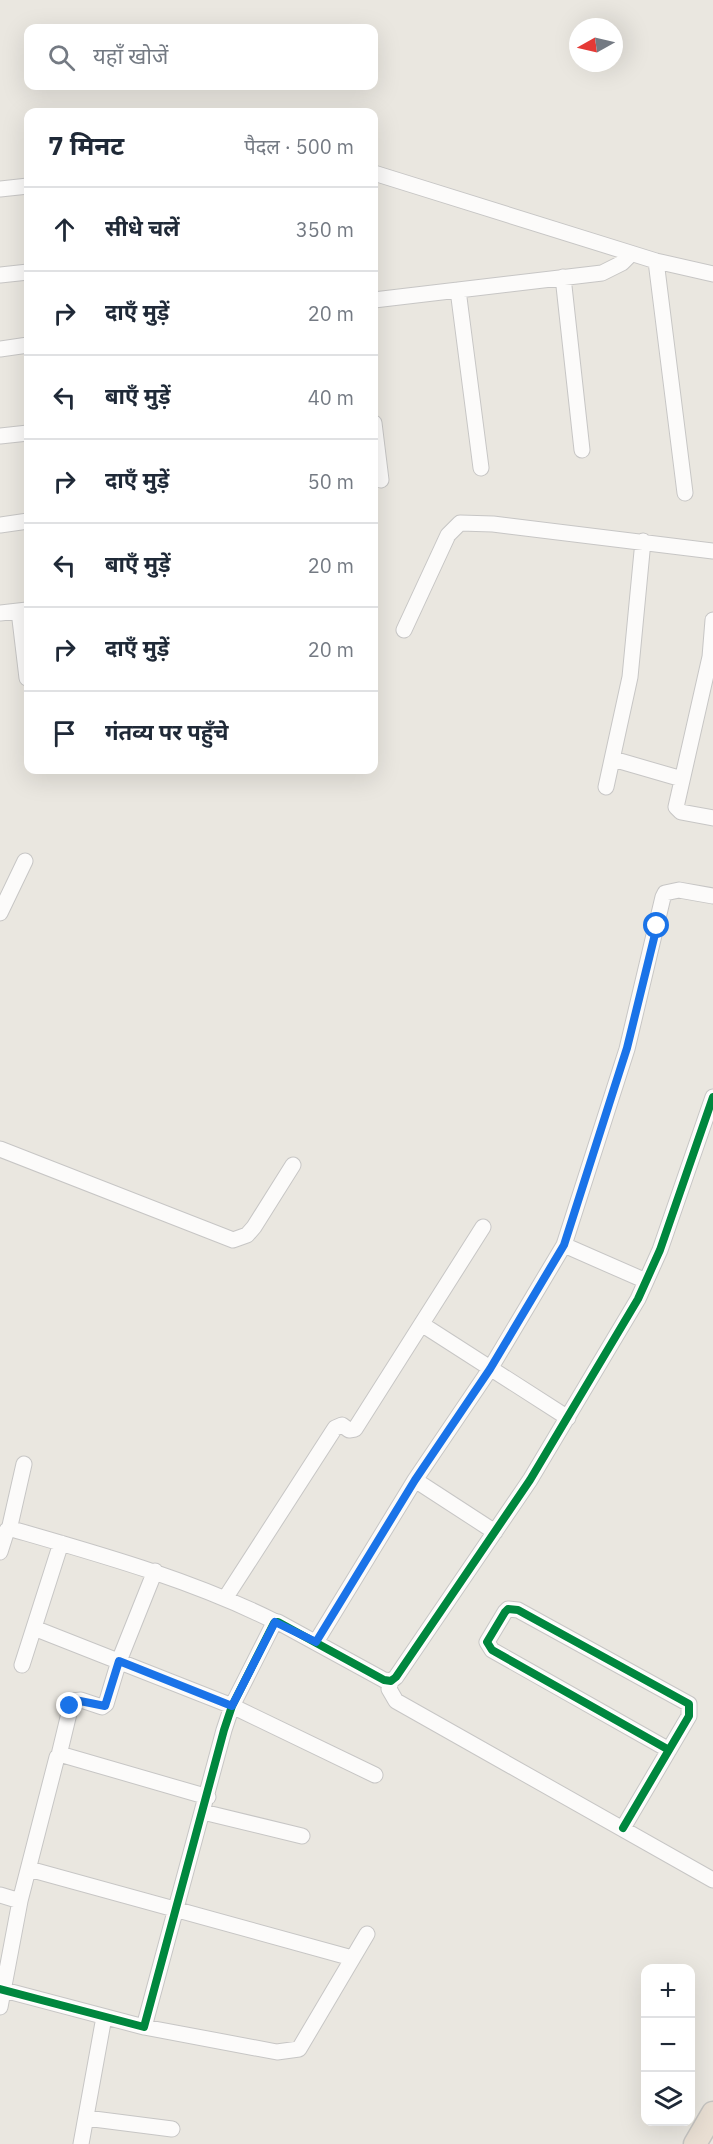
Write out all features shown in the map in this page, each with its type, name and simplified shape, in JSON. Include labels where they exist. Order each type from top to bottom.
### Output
[{"type":"highway","points":[[695,2144],[713,2112]]},
{"type":"street","points":[[378,174],[631,254],[713,274]]},
{"type":"street","points":[[0,189],[24,186]]},
{"type":"street","points":[[378,300],[603,273],[622,263],[631,254]]},
{"type":"street","points":[[656,261],[685,493]]},
{"type":"street","points":[[0,275],[24,273]]},
{"type":"street","points":[[563,277],[582,450]]},
{"type":"street","points":[[458,290],[481,468]]},
{"type":"street","points":[[0,349],[24,346]]},
{"type":"street","points":[[0,436],[24,433]]},
{"type":"street","points":[[378,456],[381,480]]},
{"type":"street","points":[[0,525],[24,522]]},
{"type":"street","points":[[404,630],[448,536],[460,523],[643,541],[713,551]]},
{"type":"street","points":[[606,787],[630,677],[643,541]]},
{"type":"street","points":[[0,613],[23,610],[24,627]]},
{"type":"street","points":[[713,620],[710,657],[676,804],[677,810],[713,818]]},
{"type":"street","points":[[613,759],[682,779]]},
{"type":"street","points":[[0,913],[3,899],[25,861]]},
{"type":"street","points":[[316,1642],[415,1480],[490,1369],[564,1245],[627,1048],[663,897],[672,890],[713,896]]},
{"type":"street","points":[[713,1097],[683,1188],[646,1281],[568,1418],[495,1532],[391,1681],[389,1689],[396,1701],[713,1880]]},
{"type":"street","points":[[0,1149],[233,1240],[247,1235],[254,1227],[293,1165]]},
{"type":"street","points":[[226,1597],[335,1428],[342,1425],[349,1430],[355,1429],[483,1227]]},
{"type":"street","points":[[564,1245],[646,1281]]},
{"type":"street","points":[[423,1325],[568,1418]]},
{"type":"street","points":[[0,1552],[9,1530],[24,1464]]},
{"type":"street","points":[[415,1480],[495,1532]]},
{"type":"street","points":[[9,1530],[155,1570],[226,1597],[316,1642],[384,1680],[391,1681]]},
{"type":"street","points":[[22,1665],[61,1543]]},
{"type":"street","points":[[0,2007],[20,1901],[72,1701],[81,1700],[105,1706],[119,1661],[155,1570]]},
{"type":"street","points":[[623,1828],[669,1750],[689,1716],[689,1704],[518,1610],[505,1611],[487,1642],[492,1650],[669,1750]]},
{"type":"street","points":[[144,2027],[232,1706],[276,1622]]},
{"type":"street","points":[[34,1628],[232,1706],[375,1775]]},
{"type":"street","points":[[59,1755],[208,1797]]},
{"type":"street","points":[[203,1812],[302,1836]]},
{"type":"street","points":[[29,1869],[352,1958]]},
{"type":"street","points":[[0,1895],[20,1901]]},
{"type":"street","points":[[2,1990],[144,2027],[277,2052],[299,2049],[367,1934]]},
{"type":"street","points":[[81,2144],[104,2017]]},
{"type":"street","points":[[86,2118],[172,2129]]},
{"type":"cycle path","points":[[0,1989],[144,2027],[224,1730],[232,1706],[274,1623],[278,1622],[384,1680],[391,1681],[396,1677],[530,1480],[638,1299],[660,1250],[713,1097]]},
{"type":"cycle path","points":[[623,1828],[689,1716],[689,1704],[518,1610],[508,1609],[505,1612],[487,1642],[492,1650],[669,1750]]},
{"type":"route","points":[[70,1706],[72,1701],[81,1700],[105,1706],[119,1661],[232,1706],[275,1622],[316,1642],[415,1480],[490,1369],[564,1245],[627,1048],[657,926]]}]
